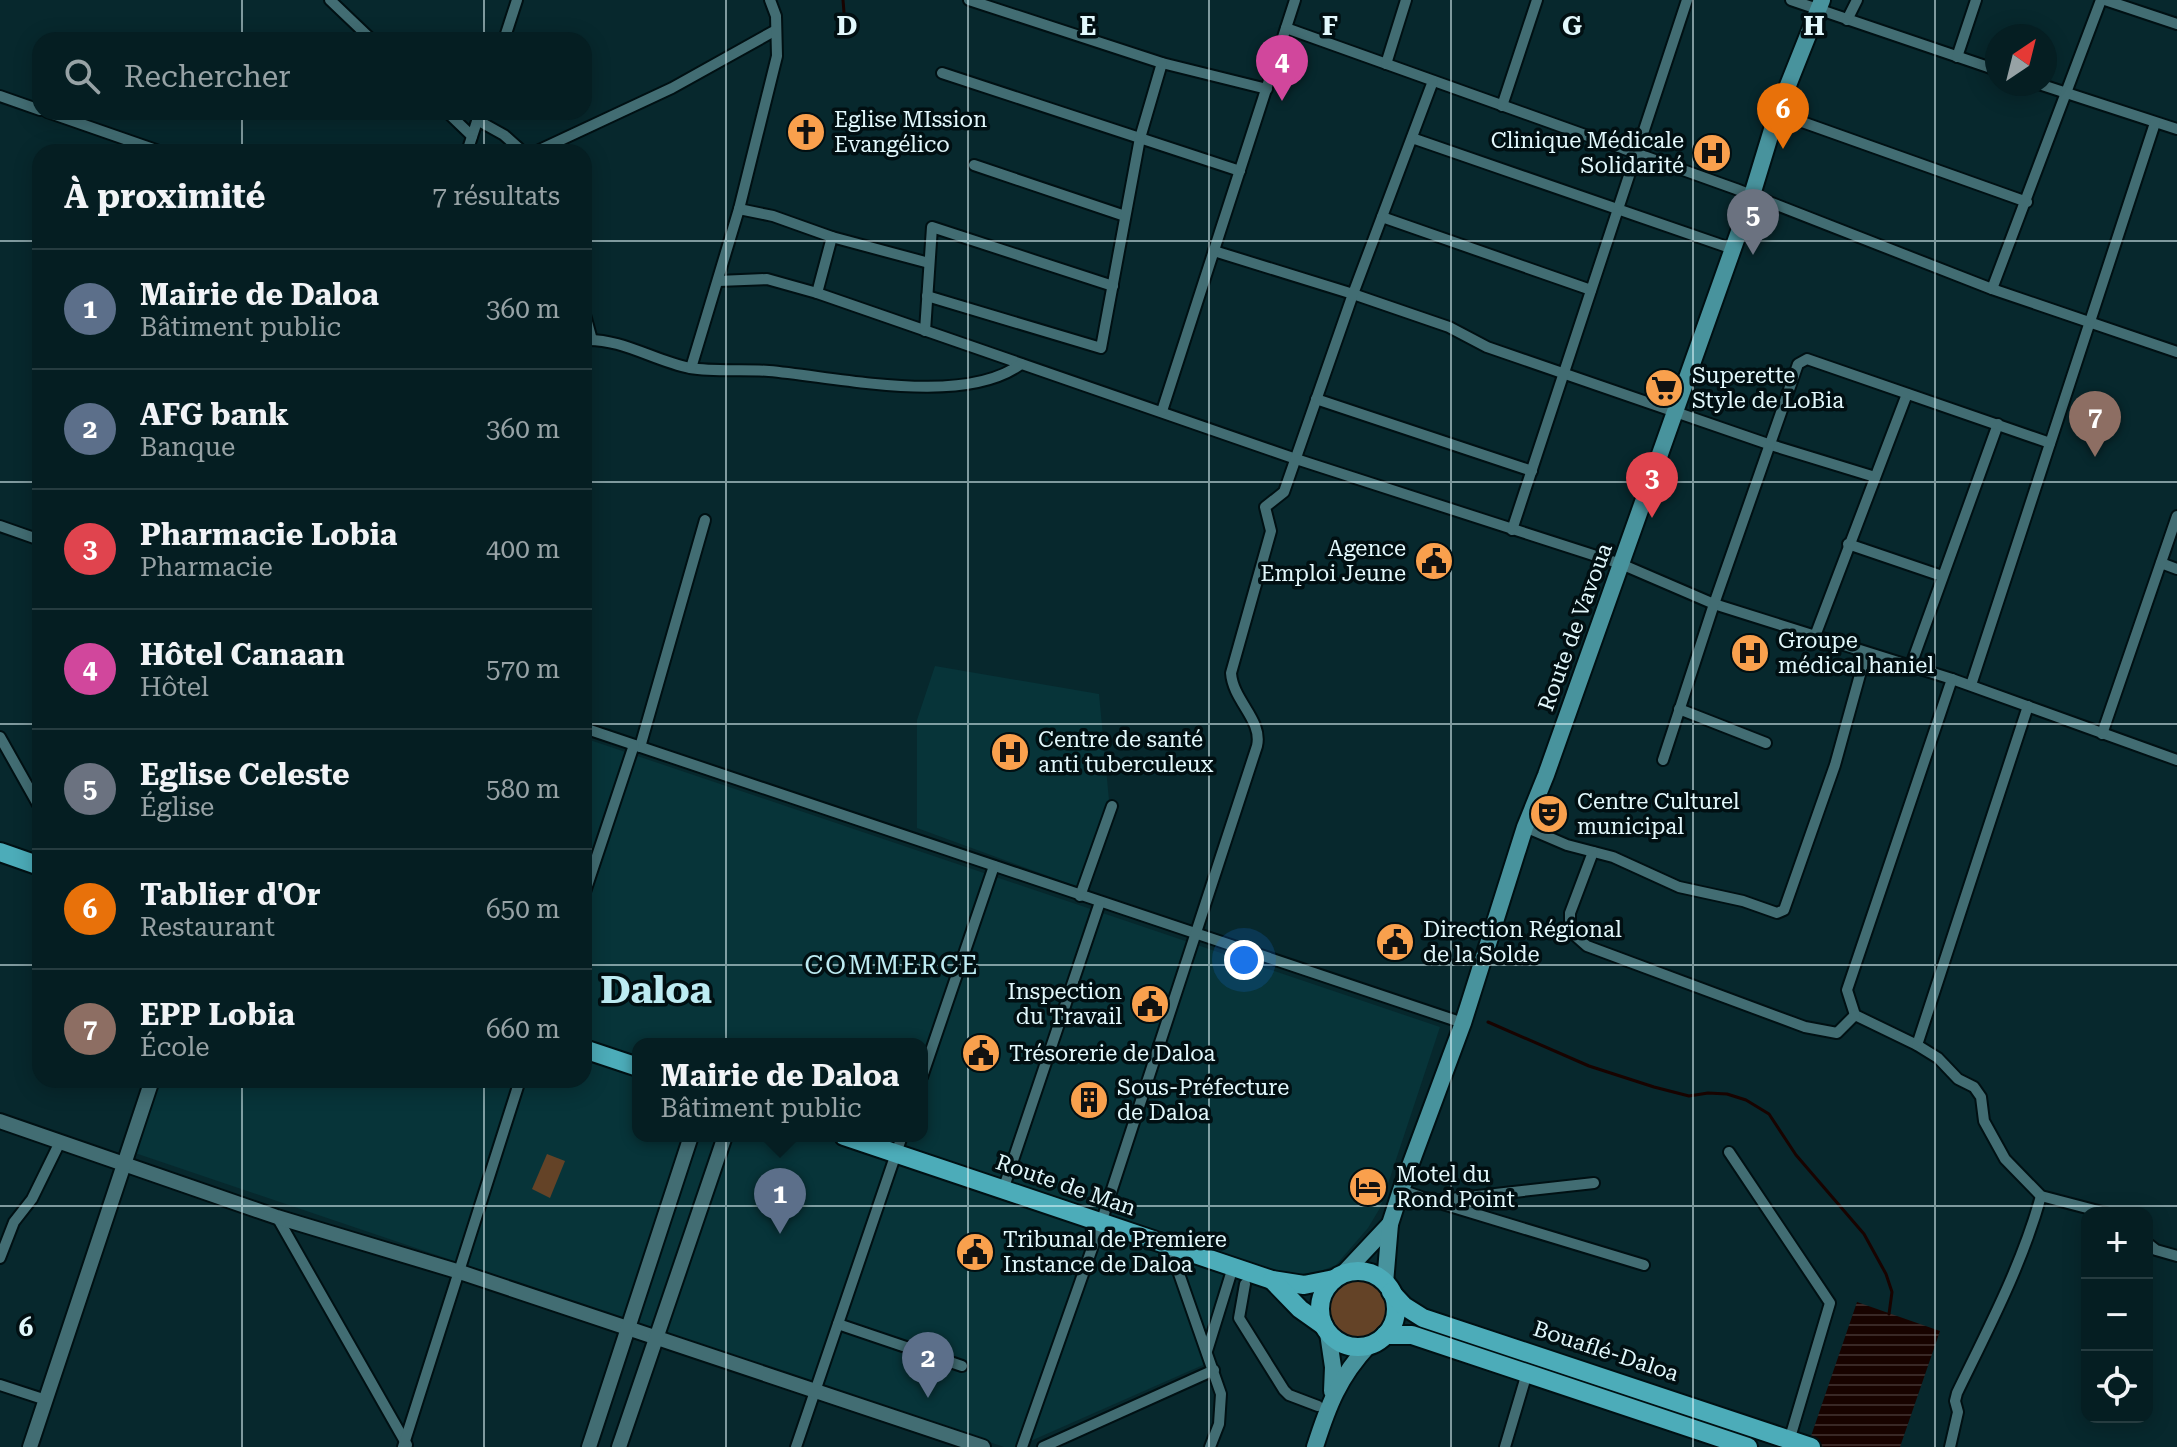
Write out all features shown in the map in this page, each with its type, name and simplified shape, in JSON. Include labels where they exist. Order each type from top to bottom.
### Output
[{"type":"highway","points":[[0,852],[32,863]]},
{"type":"highway","points":[[592,1052],[632,1065]]},
{"type":"highway","name":"Route de Man","points":[[899,1145],[1003,1190],[1173,1247],[1231,1272],[1272,1280]]},
{"type":"highway","points":[[1366,1272],[1388,1287],[1395,1315],[1377,1340],[1360,1346],[1343,1343],[1300,1309],[1272,1280],[1304,1285],[1366,1272]]},
{"type":"highway","points":[[1326,1330],[1320,1312],[1321,1297],[1339,1276]]},
{"type":"highway","name":"Bouaflé-Daloa","points":[[1388,1287],[1404,1306],[1423,1318],[1789,1443],[1811,1447]]},
{"type":"highway","name":"Bouaflé-Daloa","points":[[1377,1340],[1412,1335],[1748,1447]]},
{"type":"main road","name":"Route de Vavoua","points":[[1390,1224],[1463,1023],[1525,827],[1733,249],[1777,113],[1820,4]]},
{"type":"main road","points":[[1339,1276],[1390,1224]]},
{"type":"main road","points":[[1388,1287],[1390,1224]]},
{"type":"main road","points":[[1315,1447],[1333,1367],[1326,1330]]},
{"type":"main road","points":[[1325,1401],[1346,1372],[1377,1340]]},
{"type":"street","points":[[330,0],[364,32]]},
{"type":"street","points":[[507,32],[517,0]]},
{"type":"street","points":[[691,368],[739,209],[777,56],[776,16],[770,0]]},
{"type":"street","points":[[969,0],[1162,63],[1267,89]]},
{"type":"street","points":[[1162,411],[1295,0]]},
{"type":"street","points":[[1386,64],[1406,0]]},
{"type":"street","points":[[1502,106],[1537,0]]},
{"type":"street","points":[[1512,530],[1687,0]]},
{"type":"street","points":[[1791,0],[1820,4],[1847,20],[1985,66]]},
{"type":"street","points":[[1847,20],[1857,0]]},
{"type":"street","points":[[1957,57],[1976,0]]},
{"type":"street","points":[[1992,289],[2103,0],[2177,24]]},
{"type":"street","points":[[1286,28],[1752,195],[1992,289],[2177,352]]},
{"type":"street","points":[[552,144],[672,88],[776,30]]},
{"type":"street","points":[[927,296],[1099,349],[1140,138],[1162,63]]},
{"type":"street","points":[[942,73],[1240,171]]},
{"type":"street","points":[[1022,1447],[1101,1223],[1259,737],[1258,729],[1232,686],[1231,673],[1271,531],[1265,507],[1284,492],[1353,294],[1433,81]]},
{"type":"street","points":[[2057,90],[2177,129]]},
{"type":"street","points":[[0,96],[32,107]]},
{"type":"street","points":[[1777,113],[2027,202]]},
{"type":"street","points":[[70,120],[139,144]]},
{"type":"street","points":[[455,120],[472,136]]},
{"type":"street","points":[[470,144],[478,120]]},
{"type":"street","points":[[484,120],[514,144]]},
{"type":"street","points":[[1971,685],[2155,123]]},
{"type":"street","points":[[1412,138],[1733,249]]},
{"type":"street","points":[[974,165],[1125,216]]},
{"type":"street","points":[[739,209],[773,216],[832,237],[929,263]]},
{"type":"street","points":[[1382,217],[1591,290]]},
{"type":"street","points":[[925,331],[931,228],[935,226],[1113,286]]},
{"type":"street","points":[[817,293],[832,237]]},
{"type":"street","points":[[1214,251],[1353,294],[1449,327],[1487,347],[1771,445],[1875,477]]},
{"type":"street","points":[[718,281],[767,279],[817,293],[1296,459],[1621,564],[1714,604],[1971,685],[2177,760]]},
{"type":"street","points":[[592,340],[616,342],[691,368],[752,369],[894,386],[967,385],[995,379],[1021,364]]},
{"type":"street","points":[[1663,760],[1798,364],[1807,359],[2050,443]]},
{"type":"street","points":[[1815,636],[1907,394]]},
{"type":"street","points":[[1316,399],[1532,471]]},
{"type":"street","points":[[1911,665],[1998,424]]},
{"type":"street","points":[[2102,734],[2177,516]]},
{"type":"street","points":[[592,873],[637,746],[705,520]]},
{"type":"street","points":[[0,526],[32,537]]},
{"type":"street","points":[[1848,544],[1942,576]]},
{"type":"street","points":[[2161,563],[2177,569]]},
{"type":"street","points":[[1525,827],[1567,845],[1613,857],[1679,887],[1743,901],[1777,913],[1784,910],[1835,765],[1866,653]]},
{"type":"street","points":[[1952,679],[1847,990],[1855,1015],[1917,1045],[1938,1058],[1958,1079],[1974,1087],[1981,1097],[1984,1121],[2005,1159],[2041,1196],[2083,1207]]},
{"type":"street","points":[[1917,1045],[2028,706]]},
{"type":"street","points":[[1679,709],[1766,743]]},
{"type":"street","points":[[592,731],[1463,1023]]},
{"type":"street","points":[[0,737],[32,794]]},
{"type":"street","points":[[1080,896],[1112,806]]},
{"type":"street","points":[[1593,852],[1570,913],[1570,931],[1587,946],[1805,1027],[1837,1033],[1855,1015]]},
{"type":"street","points":[[928,1059],[994,866]]},
{"type":"street","points":[[1003,1190],[1100,902]]},
{"type":"street","points":[[30,1447],[149,1088]]},
{"type":"street","points":[[405,1445],[518,1088]]},
{"type":"street","points":[[0,1121],[277,1217],[460,1272],[983,1447]]},
{"type":"street","points":[[0,1258],[14,1222],[32,1199],[60,1142]]},
{"type":"street","points":[[589,1447],[689,1142]]},
{"type":"street","points":[[619,1447],[723,1142]]},
{"type":"street","points":[[796,1447],[899,1145]]},
{"type":"street","points":[[1729,1152],[1830,1303],[1789,1443]]},
{"type":"street","points":[[1433,1201],[1594,1183]]},
{"type":"street","points":[[1401,1190],[1644,1265]]},
{"type":"street","points":[[1950,1447],[1958,1412],[1955,1401],[1957,1393],[2032,1229],[2041,1196]]},
{"type":"street","points":[[277,1217],[405,1445]]},
{"type":"street","points":[[1173,1247],[1177,1268],[1221,1394],[1219,1424],[1210,1447]]},
{"type":"street","points":[[2153,1248],[2177,1256]]},
{"type":"street","points":[[1207,1351],[1231,1272]]},
{"type":"street","points":[[1245,1284],[1239,1318],[1284,1390],[1289,1395],[1325,1401]]},
{"type":"street","points":[[838,1324],[962,1366]]},
{"type":"street","points":[[1043,1447],[1214,1370]]},
{"type":"street","points":[[1505,1447],[1527,1373]]},
{"type":"street","points":[[0,1385],[46,1400]]},
{"type":"shaded area","name":"Centre de santé anti tuberculeux","points":[[935,666],[1099,694],[1109,800],[1078,887],[917,828],[917,720]]},
{"type":"shaded area","points":[[592,741],[1440,1027],[1380,1208],[1368,1228],[1336,1265],[1318,1272],[1300,1274],[1280,1272],[1233,1257],[1208,1337],[1203,1365],[1017,1447],[1004,1447],[135,1153],[157,1088],[592,1088]]},
{"type":"shaded area","points":[[547,1154],[565,1161],[550,1198],[532,1189]]},
{"type":"shaded area","points":[[1357,1279],[1379,1287],[1387,1309],[1379,1331],[1357,1339],[1335,1331],[1327,1309],[1335,1287]]},
{"type":"shaded area","points":[[1857,1302],[1940,1331],[1900,1447],[1824,1447],[1809,1442]]},
{"type":"waterway","points":[[843,0],[845,25]]},
{"type":"waterway","points":[[1488,1022],[1589,1066],[1689,1096],[1727,1094],[1746,1100],[1769,1114],[1796,1155],[1864,1234],[1886,1274],[1892,1292],[1889,1314]]},
{"type":"place","name":"Hôtel Canaan","points":[[1282,101]]},
{"type":"place","name":"Eglise MIssion Evangélico","points":[[806,132]]},
{"type":"place","name":"Tablier d'Or","points":[[1783,149]]},
{"type":"place","name":"Clinique Médicale Solidarité","points":[[1712,153]]},
{"type":"place","name":"Eglise Celeste","points":[[1753,255]]},
{"type":"place","name":"Superette Style de LoBia","points":[[1664,388]]},
{"type":"place","name":"EPP Lobia","points":[[2095,457]]},
{"type":"place","name":"Pharmacie Lobia","points":[[1652,518]]},
{"type":"place","name":"Agence Emploi Jeune","points":[[1434,561]]},
{"type":"place","name":"Groupe médical haniel","points":[[1750,653]]},
{"type":"place","name":"Centre de santé anti tuberculeux","points":[[1010,752]]},
{"type":"place","name":"Centre Culturel municipal","points":[[1549,814]]},
{"type":"place","name":"Direction Régional de la Solde","points":[[1395,942]]},
{"type":"place","name":"Inspection du Travail","points":[[1150,1004]]},
{"type":"place","name":"Trésorerie de Daloa","points":[[981,1053]]},
{"type":"place","name":"Sous-Préfecture de Daloa","points":[[1089,1100]]},
{"type":"place","name":"Motel du Rond Point","points":[[1368,1187]]},
{"type":"place","name":"Mairie de Daloa","points":[[780,1234]]},
{"type":"place","name":"Tribunal de Premiere Instance de Daloa","points":[[975,1252]]},
{"type":"place","name":"AFG bank","points":[[928,1398]]},
{"type":"district","name":"COMMERCE","points":[[892,965]]},
{"type":"district","name":"Daloa","points":[[656,990]]}]
